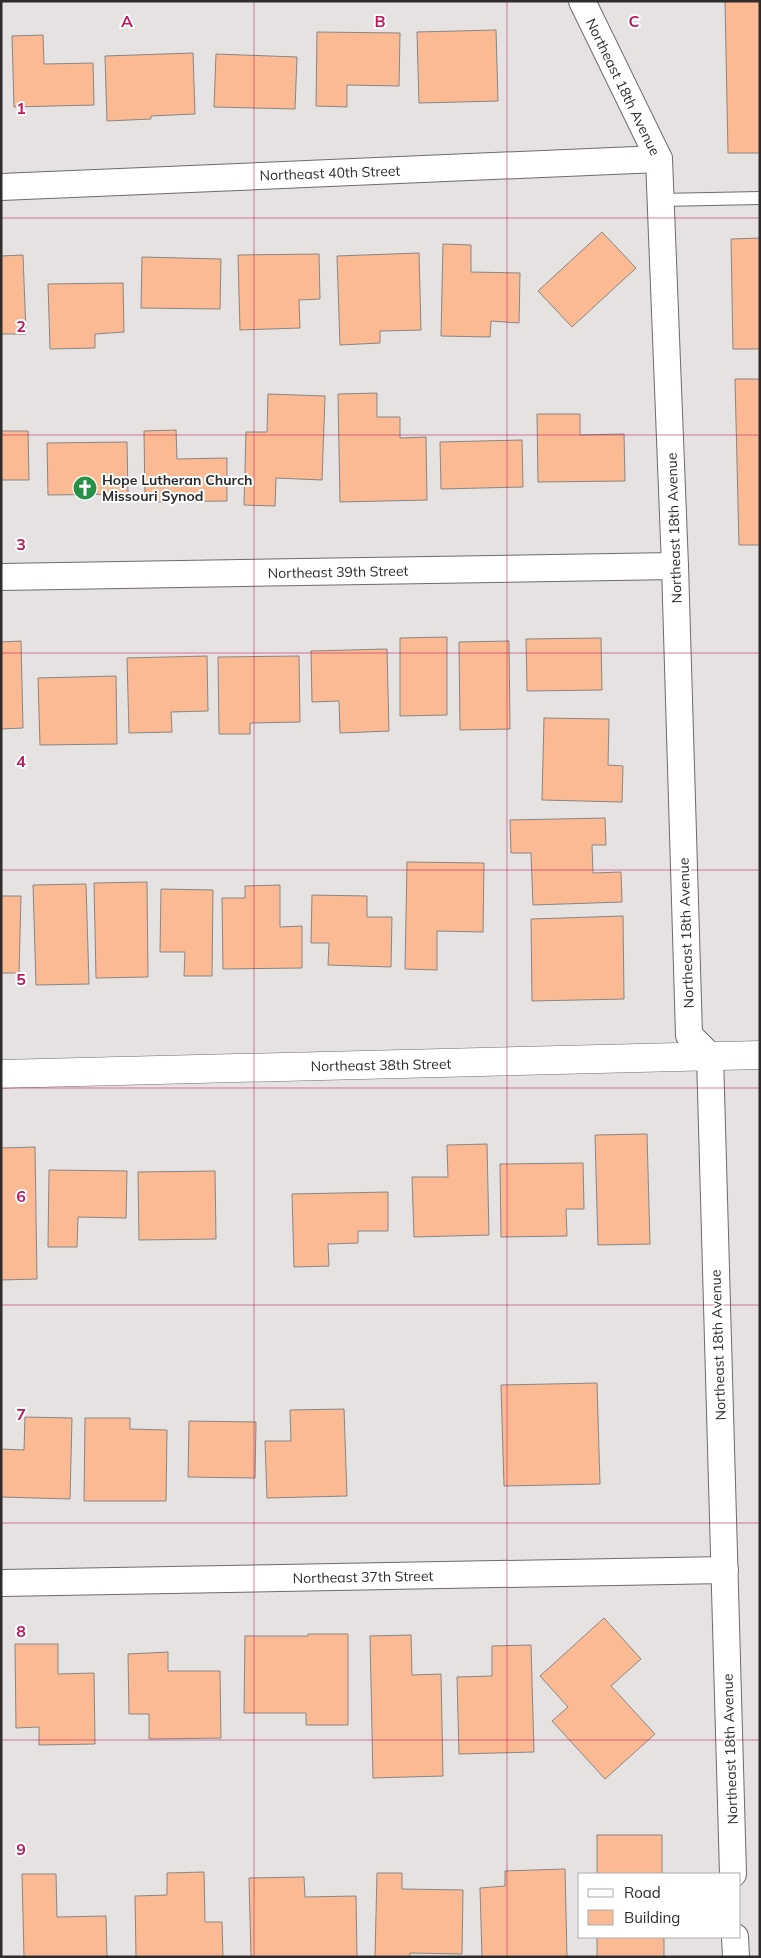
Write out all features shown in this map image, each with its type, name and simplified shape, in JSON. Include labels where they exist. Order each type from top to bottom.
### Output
[{"type":"street","name":"Northeast 18th Avenue","points":[[582,1],[658,159],[676,566],[689,1036],[710,1056],[733,1873]]},
{"type":"street","name":"Northeast 40th Street","points":[[1,187],[658,159]]},
{"type":"street","name":"Northeast 39th Street","points":[[1,577],[676,566]]},
{"type":"street","name":"Northeast 38th Street","points":[[1,1074],[760,1055]]},
{"type":"street","name":"Northeast 37th Street","points":[[1,1583],[725,1570]]},
{"type":"street","points":[[735,1938],[736,1957]]},
{"type":"lane","points":[[660,200],[760,198]]},
{"type":"building","points":[[725,1],[760,1],[760,153],[728,153]]},
{"type":"building","points":[[496,30],[498,101],[419,103],[417,32]]},
{"type":"building","points":[[317,32],[400,33],[399,86],[347,85],[347,107],[316,106]]},
{"type":"building","points":[[43,35],[44,64],[93,63],[94,105],[14,107],[12,36]]},
{"type":"building","points":[[193,53],[195,114],[107,121],[105,56]]},
{"type":"building","points":[[216,54],[297,57],[295,109],[214,107]]},
{"type":"building","points":[[602,232],[636,268],[572,327],[538,291]]},
{"type":"building","points":[[760,238],[760,349],[733,349],[731,239]]},
{"type":"building","points":[[443,244],[471,245],[471,272],[520,273],[519,323],[491,321],[490,337],[441,336]]},
{"type":"building","points":[[419,253],[421,330],[380,331],[380,343],[340,345],[337,256]]},
{"type":"building","points":[[319,254],[320,299],[299,300],[300,328],[240,330],[238,255]]},
{"type":"building","points":[[23,255],[26,334],[1,334],[1,256]]},
{"type":"building","points":[[142,257],[221,259],[220,309],[141,308]]},
{"type":"building","points":[[123,283],[124,332],[95,334],[95,348],[50,349],[48,284]]},
{"type":"building","points":[[735,379],[760,379],[760,545],[739,545]]},
{"type":"building","points":[[377,393],[377,417],[400,417],[400,438],[426,437],[427,500],[340,502],[338,394]]},
{"type":"building","points":[[268,394],[325,396],[322,480],[276,478],[275,506],[244,505],[246,432],[267,432]]},
{"type":"building","points":[[537,414],[580,414],[580,435],[624,434],[625,481],[538,482]]},
{"type":"building","points":[[176,430],[177,459],[227,458],[227,501],[145,502],[144,431]]},
{"type":"building","points":[[1,431],[28,431],[29,480],[1,480]]},
{"type":"building","points":[[522,440],[523,487],[441,489],[440,442]]},
{"type":"building","points":[[127,442],[128,494],[48,495],[47,443]]},
{"type":"building","points":[[447,637],[447,715],[400,716],[400,638]]},
{"type":"building","points":[[601,638],[602,690],[527,691],[526,639]]},
{"type":"building","points":[[21,641],[23,728],[1,729],[1,642]]},
{"type":"building","points":[[509,641],[510,729],[460,730],[459,642]]},
{"type":"building","points":[[387,649],[389,731],[340,733],[339,701],[312,702],[311,651]]},
{"type":"building","points":[[207,656],[208,711],[171,712],[172,732],[129,733],[127,658]]},
{"type":"building","points":[[299,656],[300,722],[250,723],[250,734],[219,734],[218,657]]},
{"type":"building","points":[[116,676],[117,744],[40,745],[38,678]]},
{"type":"building","points":[[544,718],[609,719],[608,765],[623,766],[622,802],[542,800]]},
{"type":"building","points":[[605,818],[606,845],[592,845],[593,873],[621,872],[622,902],[533,905],[531,853],[511,853],[510,820]]},
{"type":"building","points":[[407,862],[484,863],[483,932],[437,931],[437,970],[405,969]]},
{"type":"building","points":[[147,882],[148,977],[96,978],[94,883]]},
{"type":"building","points":[[86,884],[89,984],[36,985],[33,885]]},
{"type":"building","points":[[280,885],[280,927],[302,926],[302,968],[223,969],[222,898],[245,898],[245,886]]},
{"type":"building","points":[[161,889],[213,890],[212,976],[184,976],[185,952],[160,952]]},
{"type":"building","points":[[312,895],[367,896],[367,917],[392,917],[391,967],[328,965],[329,943],[311,943]]},
{"type":"building","points":[[1,896],[21,896],[19,973],[1,973]]},
{"type":"building","points":[[623,916],[624,999],[532,1001],[531,919]]},
{"type":"building","points":[[647,1134],[650,1244],[598,1245],[595,1135]]},
{"type":"building","points":[[487,1144],[489,1235],[414,1237],[412,1177],[448,1177],[447,1145]]},
{"type":"building","points":[[35,1147],[37,1279],[1,1280],[1,1148]]},
{"type":"building","points":[[583,1163],[584,1209],[566,1209],[567,1236],[501,1237],[500,1164]]},
{"type":"building","points":[[49,1170],[127,1171],[126,1218],[78,1217],[77,1247],[48,1247]]},
{"type":"building","points":[[215,1171],[216,1239],[139,1240],[138,1172]]},
{"type":"building","points":[[388,1192],[388,1231],[358,1231],[358,1243],[328,1244],[329,1266],[294,1267],[292,1194]]},
{"type":"building","points":[[597,1383],[600,1484],[504,1486],[501,1385]]},
{"type":"building","points":[[344,1409],[347,1496],[267,1498],[265,1441],[291,1441],[290,1410]]},
{"type":"building","points":[[25,1417],[72,1418],[70,1499],[1,1497],[1,1449],[24,1450]]},
{"type":"building","points":[[85,1418],[130,1418],[130,1429],[167,1430],[166,1501],[84,1501]]},
{"type":"building","points":[[189,1421],[256,1422],[255,1478],[188,1477]]},
{"type":"building","points":[[604,1618],[641,1659],[611,1686],[655,1734],[605,1779],[552,1721],[568,1707],[540,1676]]},
{"type":"building","points":[[308,1634],[348,1634],[348,1725],[306,1725],[306,1713],[244,1713],[245,1636],[308,1636]]},
{"type":"building","points":[[411,1635],[412,1675],[441,1674],[443,1776],[373,1778],[370,1636]]},
{"type":"building","points":[[15,1644],[58,1644],[58,1674],[94,1673],[95,1744],[39,1745],[39,1727],[16,1728]]},
{"type":"building","points":[[531,1645],[534,1752],[459,1754],[457,1677],[492,1676],[492,1646]]},
{"type":"building","points":[[168,1652],[168,1671],[220,1671],[221,1738],[149,1739],[149,1714],[129,1714],[128,1654]]},
{"type":"building","points":[[597,1835],[662,1835],[662,1873],[597,1873]]},
{"type":"building","points":[[565,1869],[567,1957],[482,1957],[480,1888],[505,1886],[505,1871]]},
{"type":"building","points":[[204,1872],[205,1922],[222,1922],[223,1957],[136,1957],[135,1896],[167,1895],[167,1873]]},
{"type":"building","points":[[377,1873],[402,1873],[402,1889],[463,1890],[462,1954],[410,1953],[410,1957],[375,1957]]},
{"type":"building","points":[[22,1874],[56,1874],[57,1917],[106,1916],[107,1957],[24,1957]]},
{"type":"building","points":[[304,1877],[305,1897],[356,1896],[357,1957],[251,1957],[249,1878]]},
{"type":"building","points":[[597,1938],[664,1938],[664,1957],[597,1957]]},
{"type":"place","name":"Hope Lutheran Church Missouri Synod","points":[[85,488]]}]
